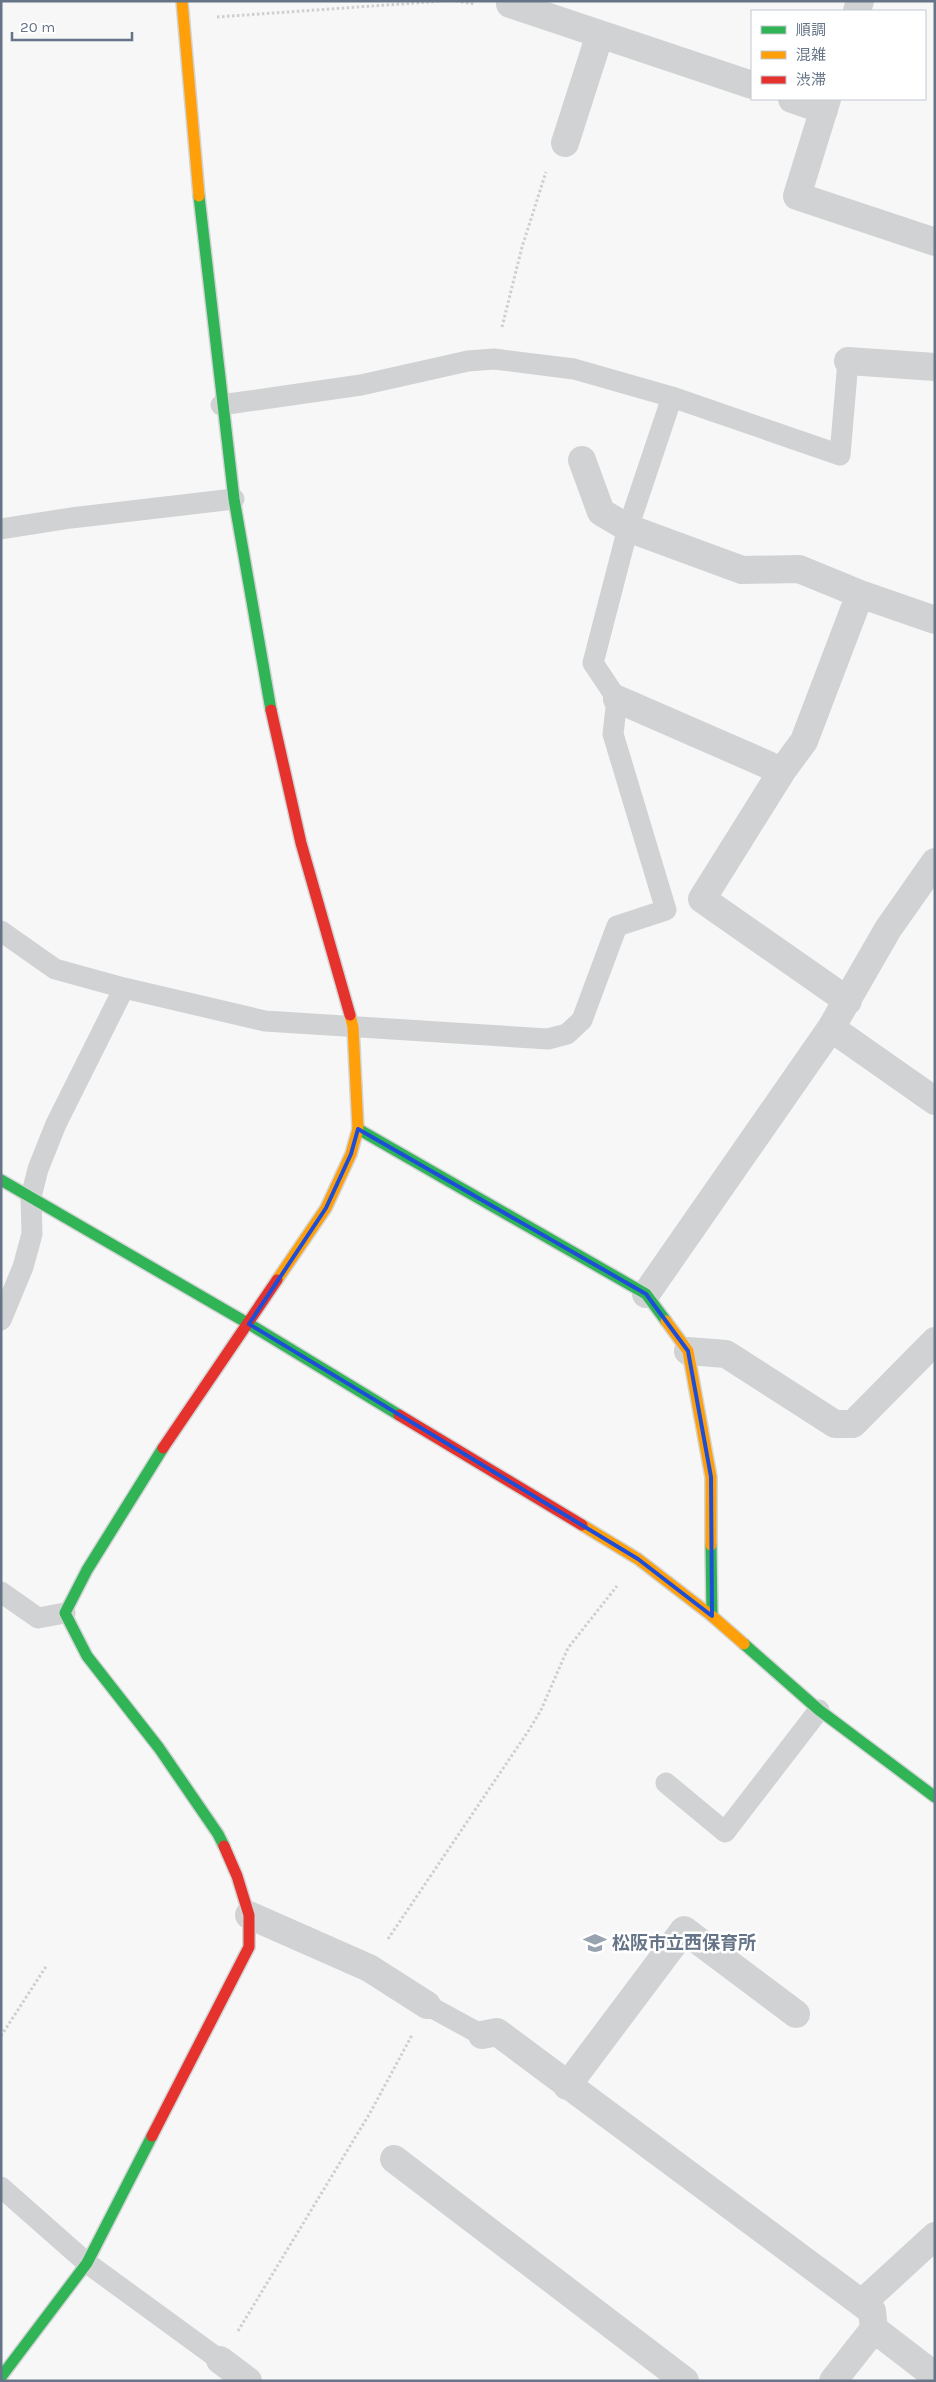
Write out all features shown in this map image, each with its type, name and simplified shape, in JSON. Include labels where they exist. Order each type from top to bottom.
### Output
[{"type":"street","points":[[1,2377],[87,2263],[249,1947],[250,1915],[237,1876],[218,1834],[159,1748],[87,1656],[65,1613],[87,1570],[137,1487],[326,1208],[351,1154],[358,1129],[353,1026],[301,843],[268,700],[234,499],[221,406],[200,212],[182,1]]},
{"type":"street","points":[[511,1],[510,4],[751,85]]},
{"type":"street","points":[[565,143],[600,34]]},
{"type":"street","points":[[799,100],[826,104],[797,196],[935,242]]},
{"type":"street","points":[[848,361],[935,367]]},
{"type":"street","points":[[582,460],[601,512],[628,528],[742,570],[799,569],[860,594],[935,620]]},
{"type":"street","points":[[848,1001],[702,899],[782,771],[804,741],[860,594]]},
{"type":"street","points":[[616,699],[782,771]]},
{"type":"street","points":[[646,1294],[832,1028],[888,929],[935,862]]},
{"type":"street","points":[[832,1028],[935,1101]]},
{"type":"street","points":[[358,1129],[646,1294],[688,1351],[711,1477],[712,1616]]},
{"type":"street","points":[[1,1180],[249,1324],[638,1559],[712,1616],[819,1710],[935,1797]]},
{"type":"street","points":[[688,1351],[726,1354],[835,1424],[853,1424],[935,1341]]},
{"type":"street","points":[[250,1915],[368,1968],[427,2006]]},
{"type":"street","points":[[568,2086],[684,1930],[796,2014]]},
{"type":"street","points":[[482,2036],[497,2032],[872,2311],[874,2329],[833,2381]]},
{"type":"street","points":[[394,2159],[685,2381]]},
{"type":"street","points":[[862,2303],[935,2236]]},
{"type":"street","points":[[874,2329],[935,2376]]},
{"type":"street","points":[[220,2360],[248,2381]]},
{"type":"lane","points":[[221,406],[361,386],[459,363],[494,360],[574,370],[672,398],[840,455],[848,361]]},
{"type":"lane","points":[[1,931],[55,968],[124,988],[266,1020],[548,1038],[567,1034],[582,1020],[616,926],[666,910],[613,734],[616,699],[593,663],[628,528],[672,398]]},
{"type":"lane","points":[[1,529],[81,517],[234,499]]},
{"type":"lane","points":[[1,1320],[23,1267],[32,1234],[31,1197],[38,1169],[56,1124],[124,988]]},
{"type":"lane","points":[[1,1592],[38,1618],[65,1613]]},
{"type":"lane","points":[[666,1783],[725,1832],[819,1710]]},
{"type":"lane","points":[[427,2006],[482,2036]]},
{"type":"lane","points":[[1,2187],[87,2263],[220,2360]]},
{"type":"path","points":[[184,20],[444,1]]},
{"type":"path","points":[[494,360],[522,247],[554,146],[565,143]]},
{"type":"path","points":[[368,1968],[530,1730],[541,1710],[568,1648],[638,1559]]},
{"type":"path","points":[[1,2036],[47,1966]]},
{"type":"path","points":[[220,2360],[370,2113],[427,2006]]},
{"type":"highlighted area","points":[[358,1129],[646,1294],[688,1351],[711,1477],[712,1616],[638,1559],[249,1324],[326,1208],[351,1154]]},
{"type":"traffic: fast","points":[[199,196],[234,499],[271,710]]},
{"type":"traffic: fast","points":[[358,1129],[646,1294],[666,1321]]},
{"type":"traffic: fast","points":[[1,1180],[249,1324],[399,1415]]},
{"type":"traffic: fast","points":[[163,1448],[87,1570],[65,1613],[87,1656],[159,1748],[218,1834],[224,1846]]},
{"type":"traffic: fast","points":[[711,1545],[712,1616]]},
{"type":"traffic: fast","points":[[744,1644],[819,1710],[935,1797]]},
{"type":"traffic: fast","points":[[1,2377],[87,2263],[152,2136]]},
{"type":"traffic: slow","points":[[182,1],[199,196]]},
{"type":"traffic: slow","points":[[277,1280],[326,1208],[351,1154],[358,1129],[353,1027],[350,1015]]},
{"type":"traffic: slow","points":[[666,1321],[688,1351],[711,1477],[711,1545]]},
{"type":"traffic: slow","points":[[582,1525],[638,1559],[712,1616],[744,1644]]},
{"type":"traffic: jam","points":[[271,710],[301,843],[350,1015]]},
{"type":"traffic: jam","points":[[163,1448],[277,1280]]},
{"type":"traffic: jam","points":[[399,1415],[582,1525]]},
{"type":"traffic: jam","points":[[152,2136],[249,1947],[249,1915],[237,1876],[224,1846]]},
{"type":"place","name":"松阪市立西保育所","points":[[595,1943]]}]
